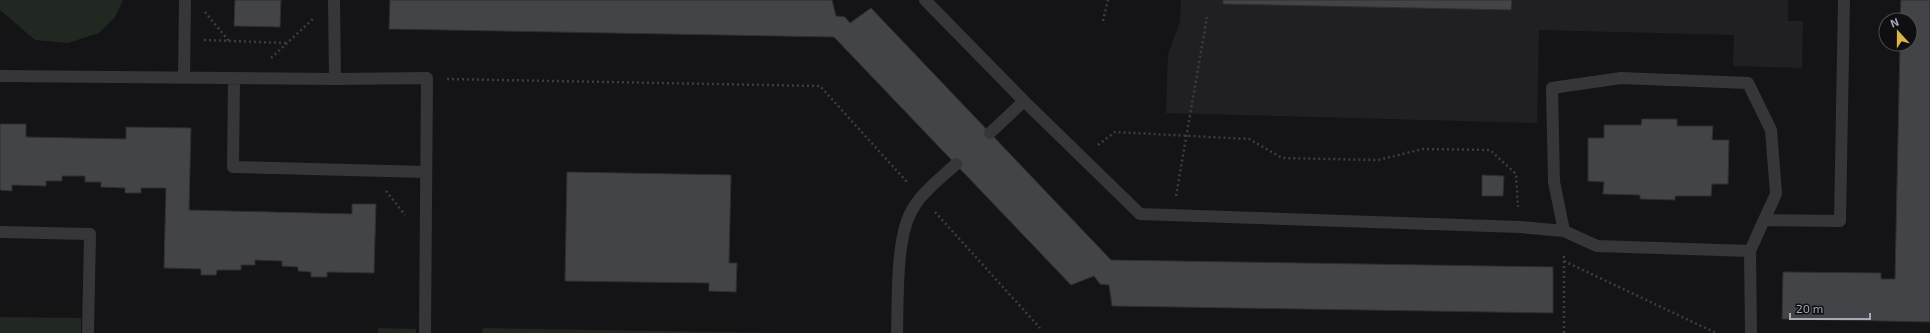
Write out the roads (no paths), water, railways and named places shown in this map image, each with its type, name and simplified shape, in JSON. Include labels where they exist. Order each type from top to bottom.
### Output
[{"type":"lane","points":[[184,78],[185,0]]},
{"type":"lane","points":[[334,0],[335,79]]},
{"type":"lane","points":[[925,0],[1024,101],[1140,214],[1520,227],[1564,231],[1597,246],[1750,251]]},
{"type":"lane","points":[[1764,220],[1840,221],[1844,0]]},
{"type":"lane","points":[[0,76],[234,79],[427,78],[425,333]]},
{"type":"lane","points":[[1564,231],[1554,182],[1552,88],[1621,78],[1748,83],[1771,130],[1776,194],[1750,251],[1752,333]]},
{"type":"lane","points":[[234,79],[233,167],[426,172]]},
{"type":"lane","points":[[990,133],[1024,101]]},
{"type":"lane","points":[[898,333],[901,243],[910,214],[921,197],[956,164]]},
{"type":"lane","points":[[0,232],[90,234],[88,333]]}]
